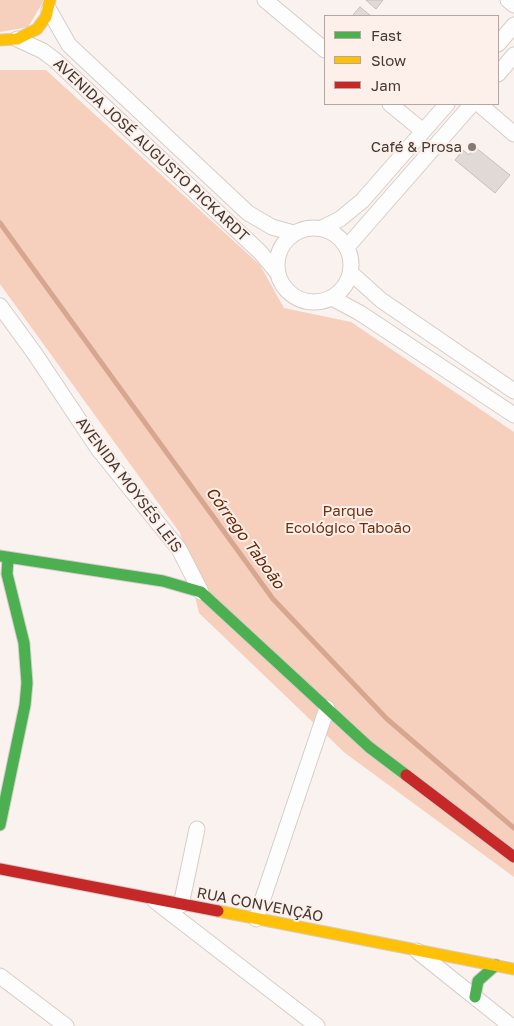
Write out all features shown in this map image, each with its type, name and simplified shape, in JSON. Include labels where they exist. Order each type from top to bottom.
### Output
[{"type":"street","points":[[265,0],[324,49]]},
{"type":"street","points":[[508,0],[514,5]]},
{"type":"street","points":[[5,40],[37,29],[50,5]]},
{"type":"street","name":"AVENIDA JOSÉ AUGUSTO PICKARDT","points":[[50,5],[69,45],[248,213],[266,224],[293,233]]},
{"type":"street","points":[[499,43],[514,25]]},
{"type":"street","name":"AVENIDA JOSÉ AUGUSTO PICKARDT","points":[[5,40],[43,51],[55,60],[260,252],[277,272]]},
{"type":"street","points":[[499,73],[514,55]]},
{"type":"street","points":[[391,105],[424,131]]},
{"type":"street","points":[[322,228],[340,219],[362,201],[446,105]]},
{"type":"street","points":[[347,247],[471,105]]},
{"type":"street","points":[[480,105],[514,134]]},
{"type":"street","points":[[307,228],[322,228],[337,235],[347,247],[350,255],[351,273],[340,291],[332,298],[321,302],[298,299],[288,292],[277,272],[278,254],[281,246],[293,233],[307,228]]},
{"type":"street","points":[[351,273],[381,300],[514,391]]},
{"type":"street","points":[[332,298],[360,313],[514,415]]},
{"type":"street","name":"AVENIDA MOYSÉS LEIS","points":[[0,306],[35,354],[99,450],[179,549],[201,592]]},
{"type":"street","points":[[0,825],[25,706],[26,683],[24,643],[3,554],[163,581],[201,592],[369,747],[514,856]]},
{"type":"street","points":[[256,919],[327,708]]},
{"type":"street","points":[[181,905],[198,829]]},
{"type":"street","name":"RUA CONVENÇÃO","points":[[0,869],[514,969]]},
{"type":"street","points":[[154,900],[317,1026]]},
{"type":"street","points":[[414,949],[511,1026]]},
{"type":"street","points":[[475,997],[478,981],[496,965]]},
{"type":"street","points":[[0,976],[66,1026]]},
{"type":"green space","points":[[0,0],[43,0],[43,2],[28,27],[0,32]]},
{"type":"green space","name":"Parque Ecológico Taboão","points":[[0,70],[46,70],[260,265],[284,308],[351,322],[514,432],[514,877],[345,753],[199,613],[180,533],[0,284]]},
{"type":"building","points":[[366,0],[383,0],[376,9]]},
{"type":"building","points":[[360,7],[370,15],[353,15]]},
{"type":"building","points":[[475,147],[510,175],[495,193],[455,160],[463,150],[469,155]]},
{"type":"waterway","name":"Córrego Taboão","points":[[0,223],[273,599],[387,719],[514,828]]},
{"type":"traffic: fast","points":[[0,556],[163,581],[201,592],[369,747],[406,775]]},
{"type":"traffic: fast","points":[[0,825],[25,705],[27,683],[24,643],[7,574],[8,558]]},
{"type":"traffic: fast","points":[[475,997],[478,981],[496,965]]},
{"type":"traffic: slow","points":[[0,40],[17,39],[37,29],[46,17],[50,0]]},
{"type":"traffic: slow","points":[[218,911],[514,969]]},
{"type":"traffic: jam","points":[[406,775],[514,857]]},
{"type":"traffic: jam","points":[[0,869],[218,911]]},
{"type":"place","name":"Café & Prosa","points":[[472,147]]}]
